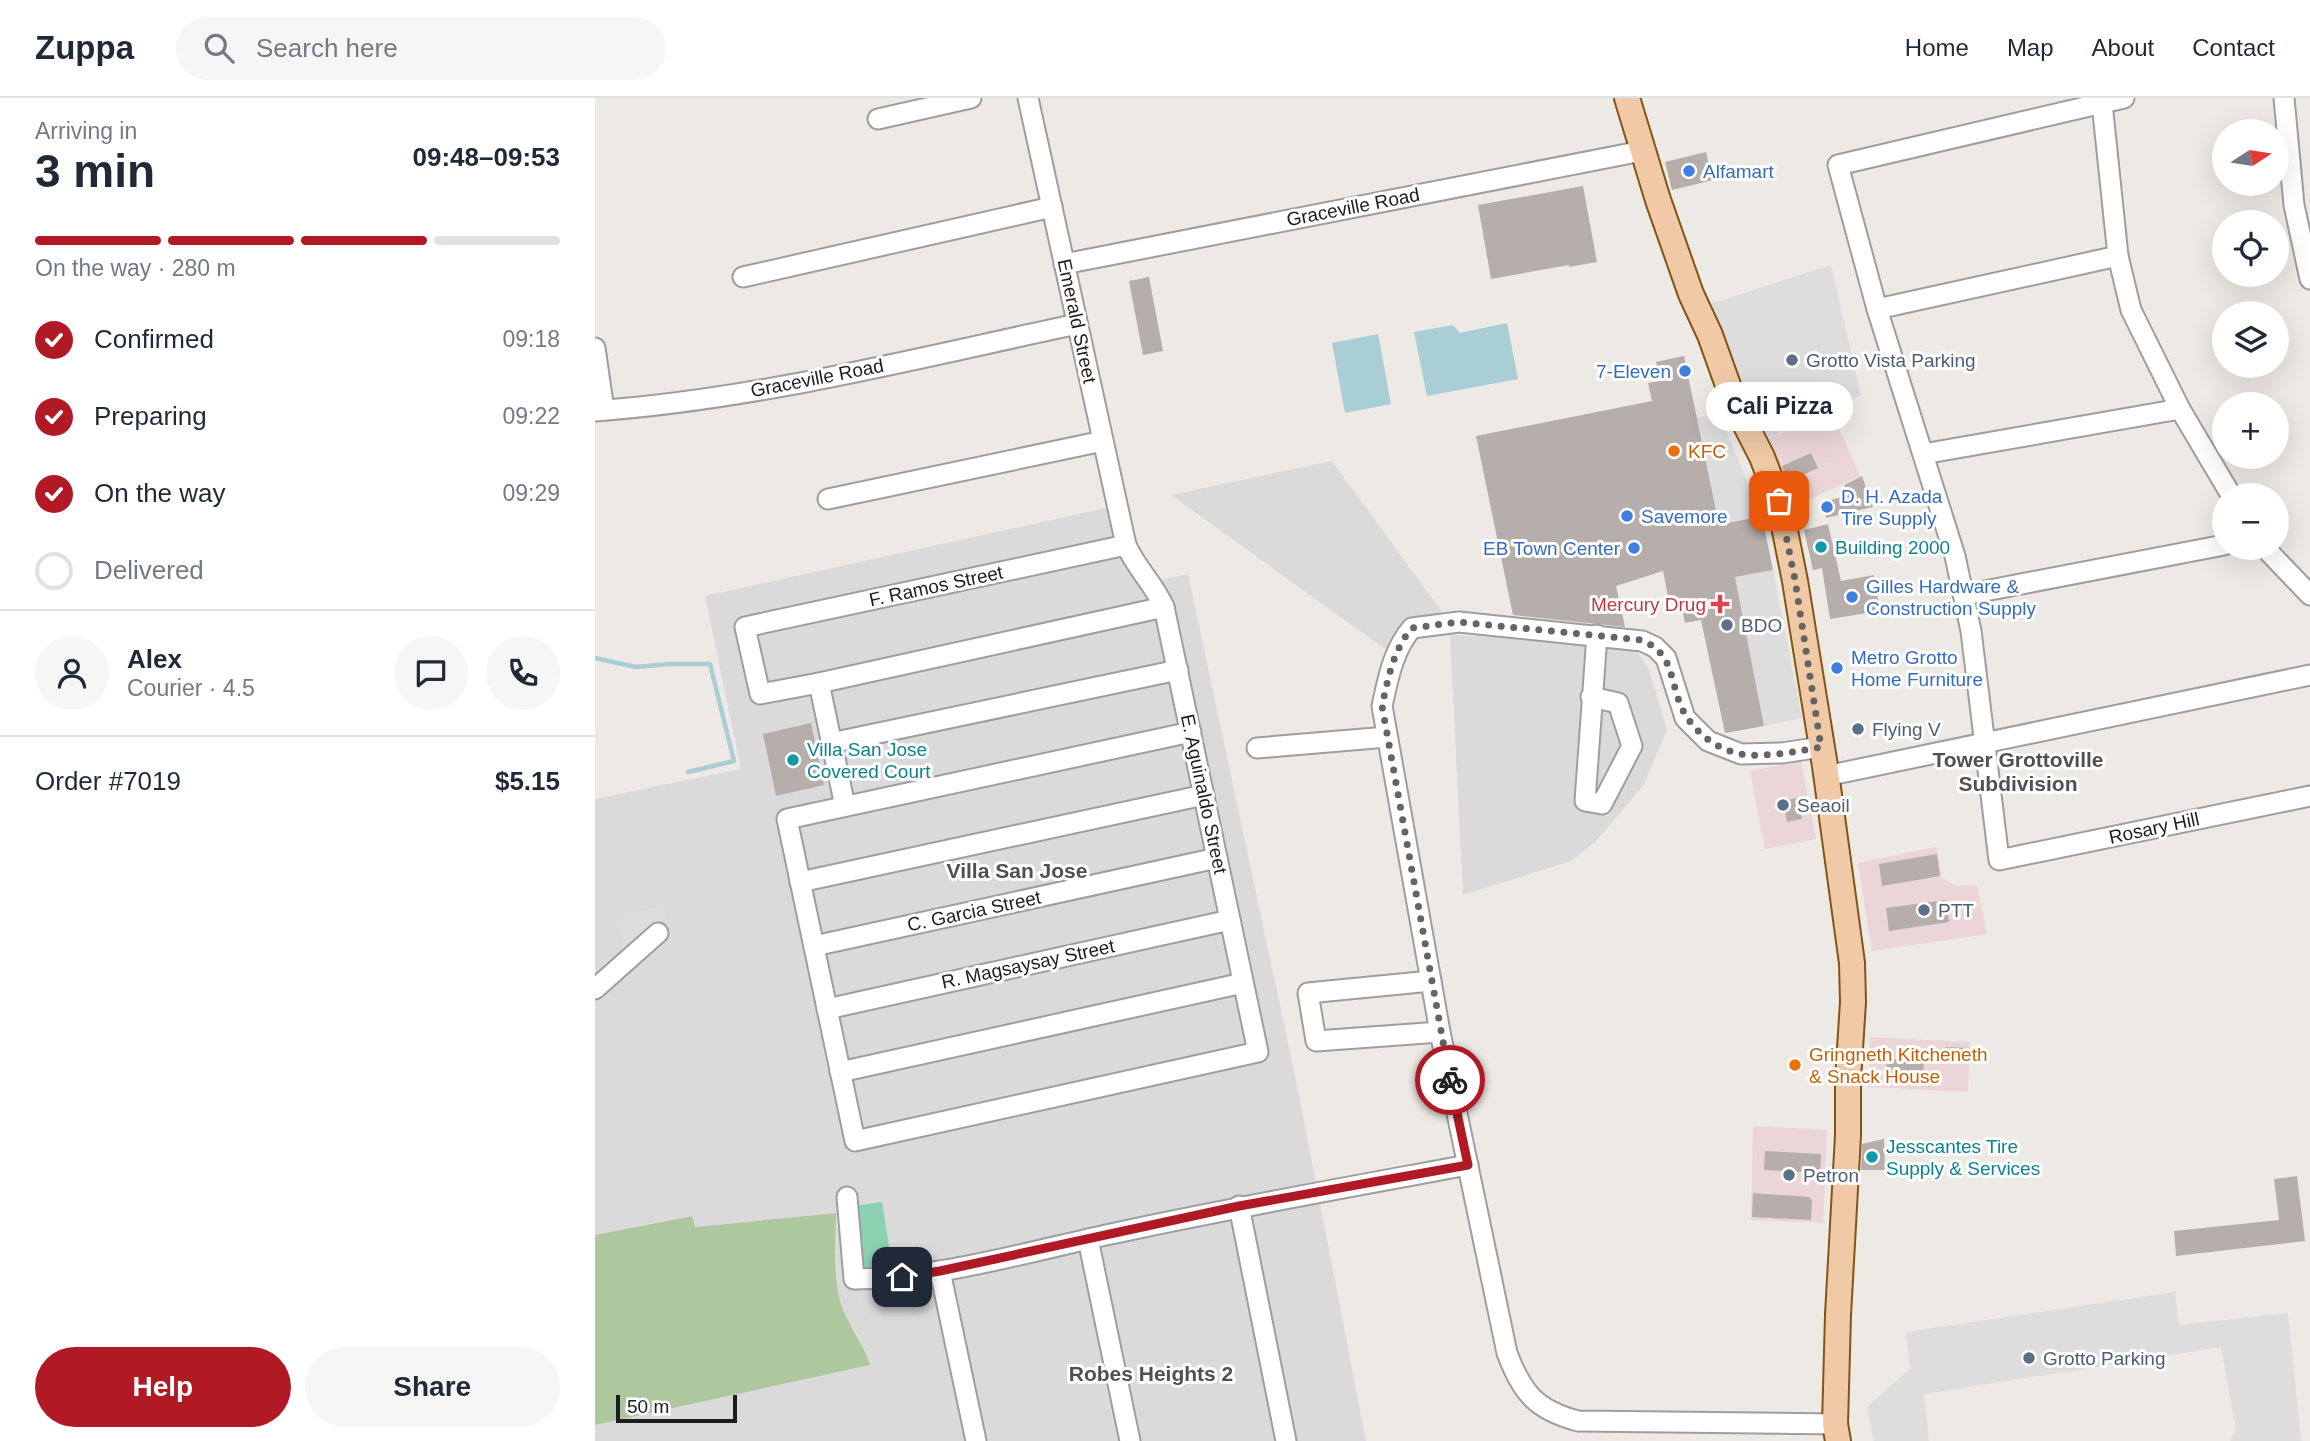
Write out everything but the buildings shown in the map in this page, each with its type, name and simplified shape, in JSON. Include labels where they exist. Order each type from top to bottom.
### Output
[{"type":"main road","points":[[1627,98],[1642,151],[1691,295],[1710,335],[1734,402],[1762,457],[1779,501],[1795,580],[1826,776],[1852,963],[1853,1002],[1838,1315],[1837,1432]]},
{"type":"street","points":[[878,120],[971,98]]},
{"type":"street","name":"Emerald Street","points":[[1028,98],[1126,545]]},
{"type":"street","points":[[1984,744],[1971,631],[1955,556],[1877,309],[1838,165],[2124,98]]},
{"type":"street","points":[[2284,98],[2294,205],[2310,279]]},
{"type":"street","points":[[2102,103],[2118,256],[2131,310],[2180,409],[2224,483]]},
{"type":"street","name":"Graceville Road","points":[[1064,264],[1642,151]]},
{"type":"street","points":[[743,277],[1052,207]]},
{"type":"street","points":[[1877,309],[2118,256]]},
{"type":"street","name":"Graceville Road","points":[[600,411],[758,390],[1077,324]]},
{"type":"street","points":[[596,357],[600,411]]},
{"type":"street","points":[[1923,454],[2180,409]]},
{"type":"street","points":[[828,499],[1103,441]]},
{"type":"street","name":"E. Aguinaldo Street","points":[[840,1072],[855,1141],[1258,1052],[1164,607],[1126,545]]},
{"type":"street","name":"F. Ramos Street","points":[[819,683],[760,694],[745,627],[1126,545]]},
{"type":"street","points":[[1964,594],[2212,547]]},
{"type":"street","points":[[2276,560],[2310,595]]},
{"type":"street","points":[[845,806],[819,683],[1164,607]]},
{"type":"street","points":[[1821,747],[1782,753],[1741,754],[1708,741],[1685,718],[1666,658],[1655,647],[1642,640],[1459,622],[1412,628],[1401,640],[1382,706],[1440,1032],[1507,1353],[1516,1376],[1532,1398],[1555,1415],[1578,1421],[1837,1432]]},
{"type":"street","points":[[1591,697],[1618,703],[1632,746],[1602,804],[1585,802],[1591,697],[1597,635]]},
{"type":"street","points":[[831,743],[1178,670]]},
{"type":"street","points":[[1826,776],[2310,675]]},
{"type":"street","points":[[1191,733],[787,819],[800,882],[840,1072],[1243,983]]},
{"type":"street","points":[[1257,748],[1387,737]]},
{"type":"street","name":"Rosary Hill","points":[[1984,744],[1999,860],[2310,796]]},
{"type":"street","points":[[800,882],[1204,795]]},
{"type":"street","name":"C. Garcia Street","points":[[814,946],[1217,858]]},
{"type":"street","name":"R. Magsaysay Street","points":[[827,1009],[1230,920]]},
{"type":"street","points":[[595,989],[658,933]]},
{"type":"street","points":[[1431,981],[1308,993],[1316,1041],[1440,1032]]},
{"type":"street","points":[[847,1197],[855,1279],[881,1279],[940,1271],[1239,1206],[1468,1165]]},
{"type":"street","points":[[1239,1206],[1286,1441]]},
{"type":"street","points":[[1088,1239],[1130,1441]]},
{"type":"street","points":[[940,1271],[976,1441]]},
{"type":"shaded area","name":"Grotto Vista Parking","points":[[1831,265],[1861,395],[1764,440],[1744,396],[1710,304]]},
{"type":"shaded area","points":[[1831,411],[1860,476],[1790,508],[1760,443]]},
{"type":"shaded area","points":[[1719,414],[1762,516],[1719,525],[1696,418]]},
{"type":"shaded area","points":[[1332,461],[1442,612],[1406,622],[1385,649],[1171,495]]},
{"type":"shaded area","points":[[1110,507],[1141,584],[1188,574],[1298,1090],[1366,1441],[595,1441],[595,1425],[870,1365],[840,1301],[837,1284],[836,1213],[694,1227],[691,1216],[595,1235],[595,799],[741,769],[705,596]]},
{"type":"shaded area","points":[[1773,570],[1802,718],[1764,726],[1735,577]]},
{"type":"shaded area","points":[[1450,635],[1615,642],[1637,652],[1649,669],[1667,730],[1643,786],[1595,842],[1571,861],[1463,895]]},
{"type":"shaded area","name":"Seaoil","points":[[1801,761],[1816,839],[1765,849],[1750,771]]},
{"type":"shaded area","name":"PTT","points":[[1936,847],[1942,878],[1956,886],[1977,885],[1987,934],[1872,951],[1858,863]]},
{"type":"shaded area","points":[[662,906],[666,921],[624,949],[616,917]]},
{"type":"shaded area","points":[[1870,1037],[1970,1042],[1968,1092],[1868,1087]]},
{"type":"shaded area","name":"Petron","points":[[1753,1126],[1827,1130],[1823,1223],[1751,1220]]},
{"type":"shaded area","name":"Grotto Parking","points":[[2175,1292],[2179,1325],[2288,1313],[2301,1441],[2230,1441],[2236,1430],[2221,1347],[1924,1394],[1929,1441],[1874,1441],[1867,1407],[1910,1369],[1906,1332]]},
{"type":"green space","points":[[882,1202],[892,1265],[864,1269],[854,1206]]},
{"type":"green space","points":[[836,1213],[836,1268],[840,1301],[870,1365],[595,1425],[595,1235],[692,1216],[695,1227]]},
{"type":"water","points":[[1507,323],[1518,379],[1427,396],[1414,332],[1453,325],[1460,333]]},
{"type":"water","points":[[1378,334],[1391,404],[1345,413],[1332,343]]},
{"type":"waterway","points":[[595,658],[636,667],[710,664],[734,761],[688,772]]},
{"type":"way so far","points":[[1450,1080],[1382,706],[1401,640],[1412,628],[1459,622],[1642,640],[1655,647],[1666,658],[1685,718],[1708,741],[1741,754],[1782,753],[1821,747],[1795,580],[1779,501]]},
{"type":"place","name":"Alfamart","points":[[1689,171]]},
{"type":"place","name":"Grotto Vista Parking","points":[[1792,360]]},
{"type":"place","name":"7-Eleven","points":[[1685,371]]},
{"type":"place","name":"KFC","points":[[1674,451]]},
{"type":"place","name":"Cali Pizza","points":[[1779,501]]},
{"type":"place","name":"D. H. Azada Tire Supply","points":[[1827,507]]},
{"type":"place","name":"Savemore","points":[[1627,516]]},
{"type":"place","name":"Building 2000","points":[[1821,547]]},
{"type":"place","name":"EB Town Center","points":[[1634,548]]},
{"type":"place","name":"Gilles Hardware & Construction Supply","points":[[1852,597]]},
{"type":"place","name":"Mercury Drug","points":[[1720,604]]},
{"type":"place","name":"BDO","points":[[1727,625]]},
{"type":"place","name":"Metro Grotto Home Furniture","points":[[1837,668]]},
{"type":"place","name":"Flying V","points":[[1858,729]]},
{"type":"place","name":"Villa San Jose Covered Court","points":[[793,760]]},
{"type":"place","name":"Seaoil","points":[[1783,805]]},
{"type":"place","name":"PTT","points":[[1924,910]]},
{"type":"place","name":"Gringneth Kitcheneth & Snack House","points":[[1795,1065]]},
{"type":"place","name":"Jesscantes Tire Supply & Services","points":[[1872,1157]]},
{"type":"place","name":"Petron","points":[[1789,1175]]},
{"type":"place","name":"Grotto Parking","points":[[2029,1358]]},
{"type":"district","name":"Tower Grottoville Subdivision","points":[[2018,771]]},
{"type":"district","name":"Villa San Jose","points":[[1017,870]]},
{"type":"district","name":"Robes Heights 2","points":[[1151,1373]]},
{"type":"route","points":[[902,1277],[1239,1206],[1468,1165],[1450,1080]]}]
